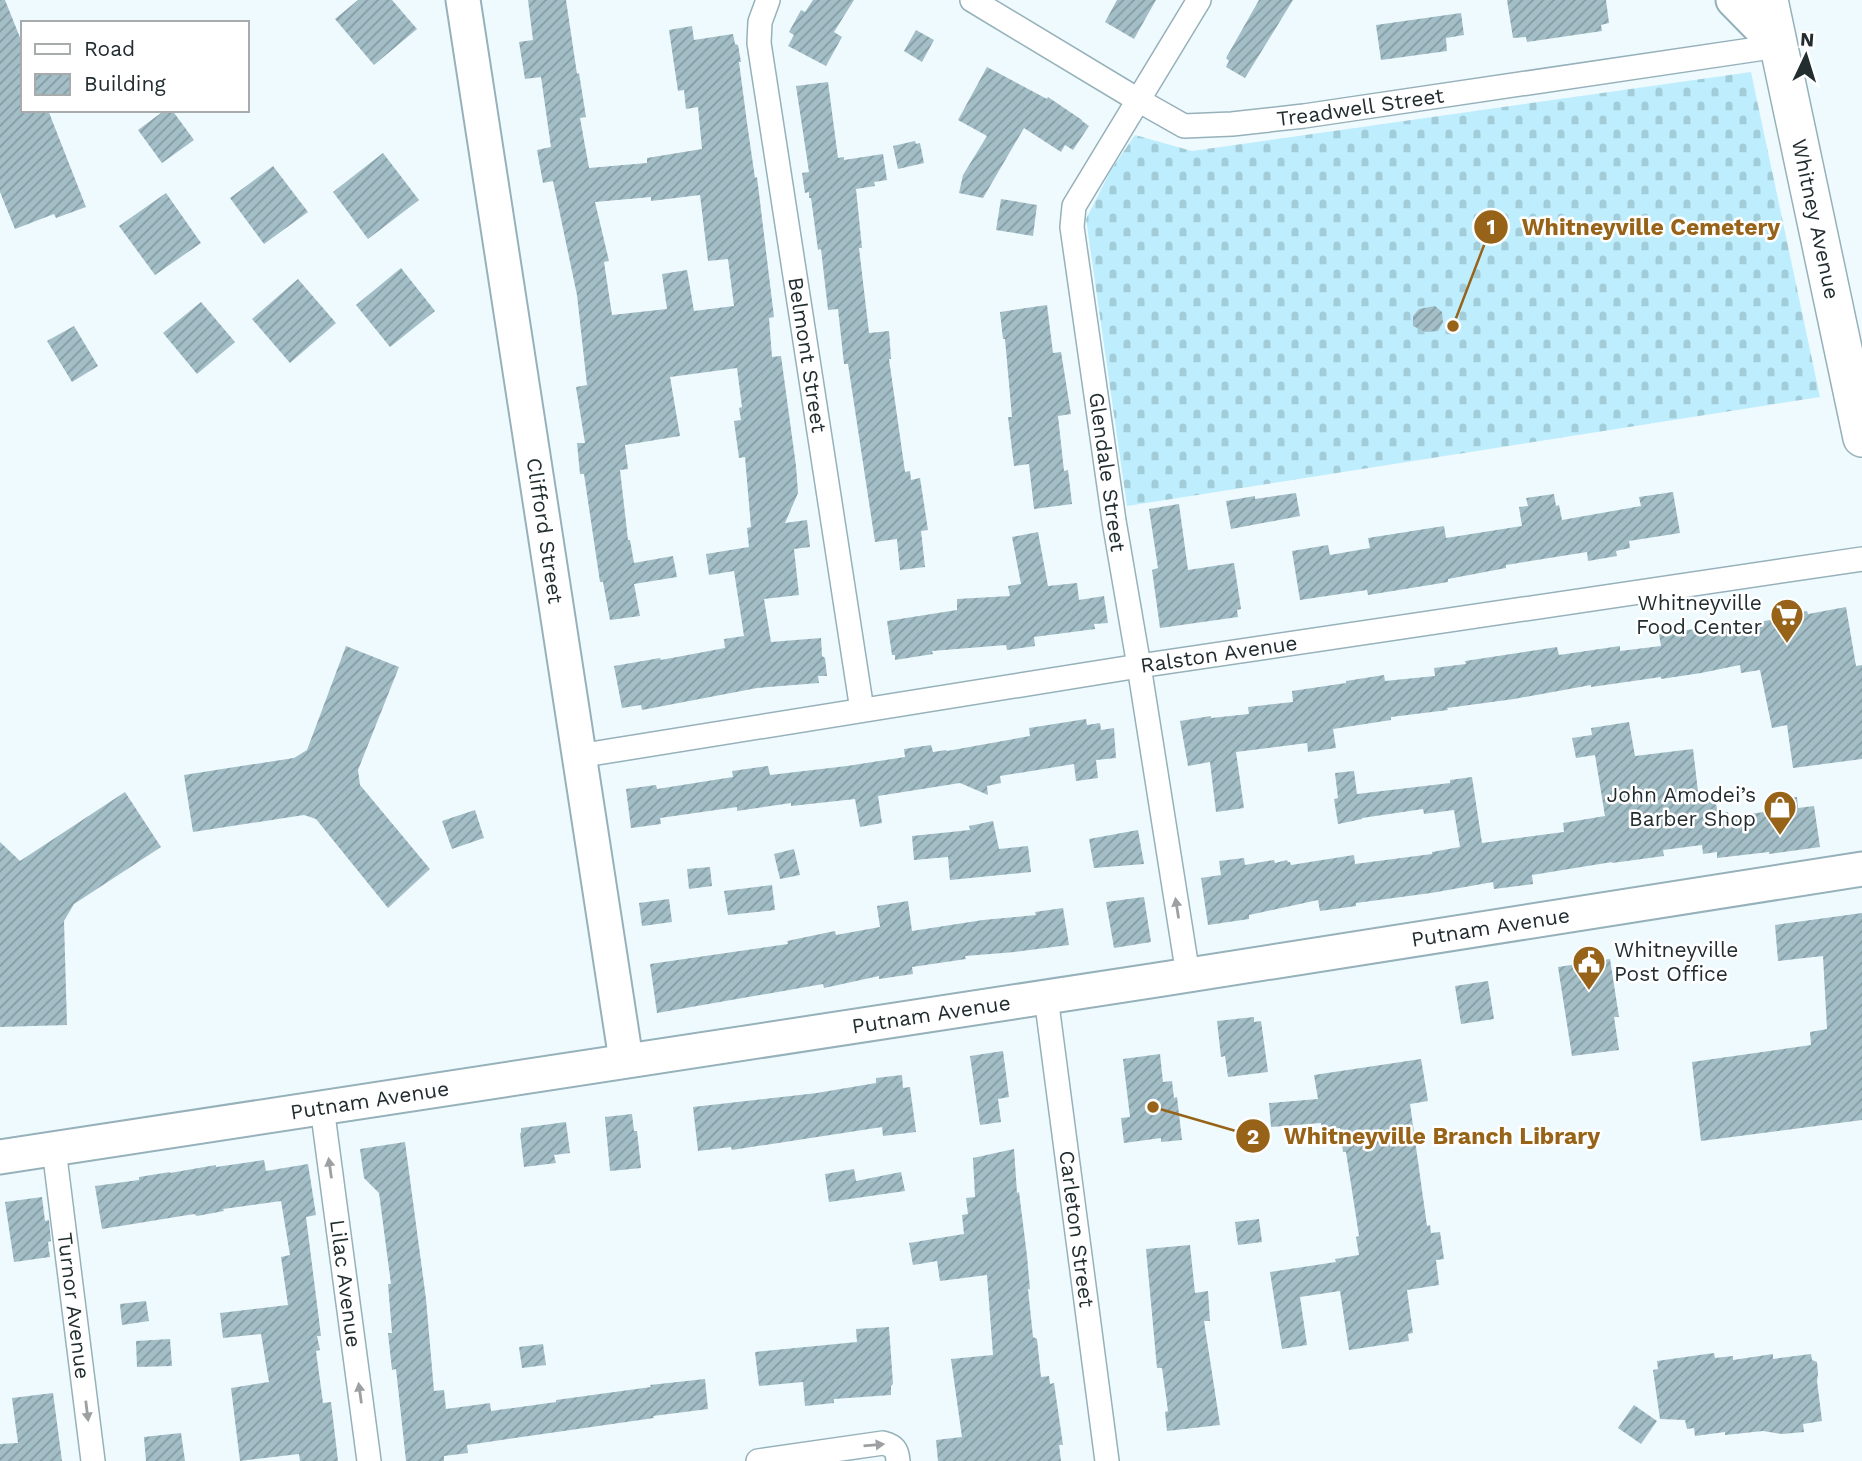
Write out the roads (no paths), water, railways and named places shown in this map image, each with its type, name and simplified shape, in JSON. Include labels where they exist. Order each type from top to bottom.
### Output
[{"type":"main road","name":"Clifford Street","points":[[463,0],[626,1060]]},
{"type":"main road","points":[[1733,0],[1778,46]]},
{"type":"main road","name":"Whitney Avenue","points":[[1769,0],[1862,438]]},
{"type":"main road","name":"Putnam Avenue","points":[[0,1157],[1862,869]]},
{"type":"street","name":"Belmont Street","points":[[768,0],[760,22],[760,43],[862,710]]},
{"type":"street","name":"Treadwell Street","points":[[972,0],[1184,126],[1304,116],[1778,46]]},
{"type":"street","name":"Glendale Street","points":[[1188,975],[1114,521],[1072,227],[1074,206],[1199,0]]},
{"type":"street","name":"Ralston Avenue","points":[[578,756],[1139,666],[1862,559]]},
{"type":"street","name":"Carleton Street","points":[[1046,997],[1107,1461]]},
{"type":"street","name":"Lilac Avenue","points":[[322,1107],[369,1461]]},
{"type":"street","name":"Turnor Avenue","points":[[54,1149],[93,1461]]},
{"type":"street","points":[[758,1461],[883,1443],[892,1445],[897,1451],[898,1461]]},
{"type":"place","name":"Whitneyville Cemetery","points":[[1453,326]]},
{"type":"place","name":"Whitneyville Food Center","points":[[1787,645]]},
{"type":"place","name":"John Amodei’s Barber Shop","points":[[1780,837]]},
{"type":"place","name":"Whitneyville Post Office","points":[[1589,992]]},
{"type":"place","name":"Whitneyville Branch Library","points":[[1153,1107]]}]
